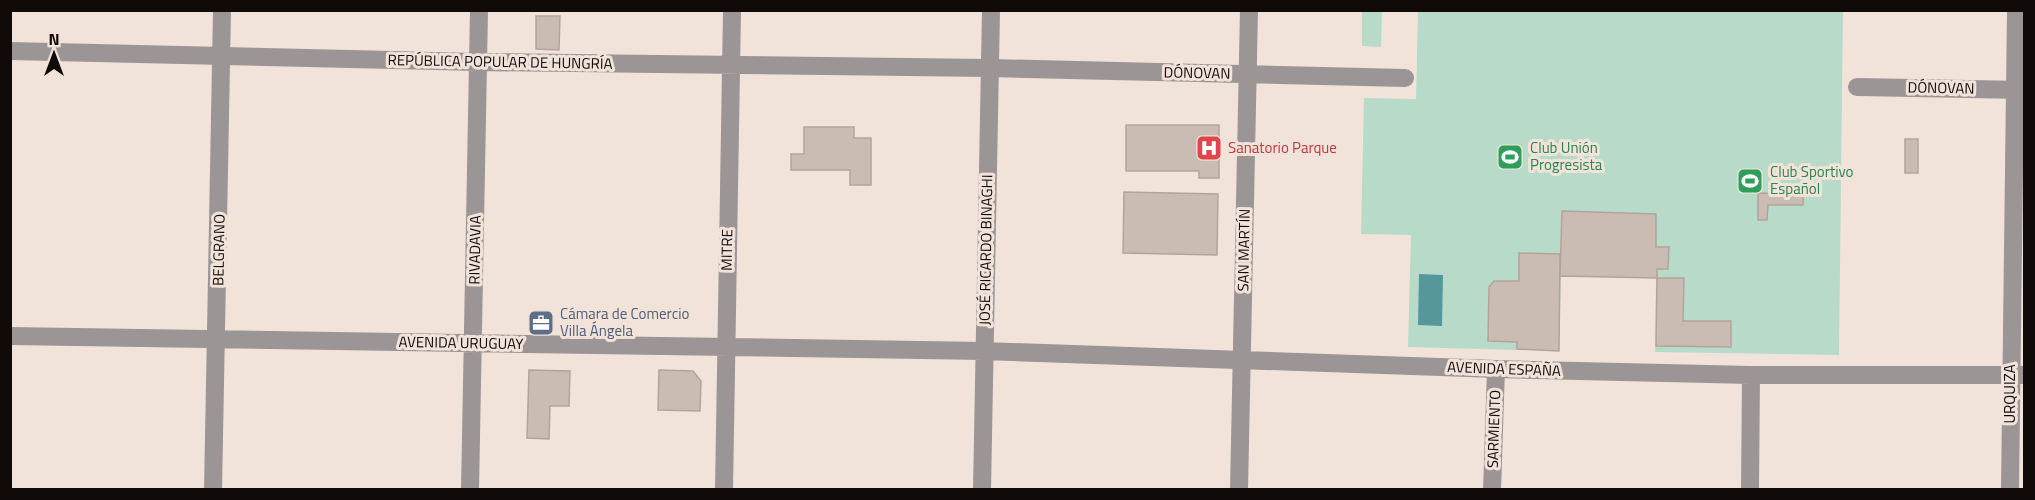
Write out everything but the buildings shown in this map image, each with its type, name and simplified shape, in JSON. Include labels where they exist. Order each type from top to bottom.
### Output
[{"type":"street","name":"BELGRANO","points":[[213,489],[222,10]]},
{"type":"street","name":"RIVADAVIA","points":[[470,489],[479,10]]},
{"type":"street","name":"MITRE","points":[[724,489],[732,10]]},
{"type":"street","name":"JOSÉ RICARDO BINAGHI","points":[[982,489],[991,10]]},
{"type":"street","name":"SAN MARTÍN","points":[[1239,489],[1249,10]]},
{"type":"street","name":"URQUIZA","points":[[2010,489],[2017,374],[2020,90],[2016,10]]},
{"type":"street","name":"REPÚBLICA POPULAR DE HUNGRÍA","points":[[10,51],[478,62],[990,68]]},
{"type":"street","name":"DÓNOVAN","points":[[990,68],[1405,78]]},
{"type":"street","name":"DÓNOVAN","points":[[1857,87],[2020,90]]},
{"type":"street","name":"AVENIDA URUGUAY","points":[[10,336],[984,351]]},
{"type":"street","name":"AVENIDA ESPAÑA","points":[[984,351],[1496,369],[1751,375],[2017,374]]},
{"type":"street","name":"SARMIENTO","points":[[1492,489],[1496,369]]},
{"type":"street","points":[[1750,489],[1751,375]]},
{"type":"green space","points":[[1362,11],[1382,11],[1381,47],[1362,46]]},
{"type":"green space","points":[[1418,11],[1843,11],[1839,355],[1655,352],[1656,278],[1561,276],[1559,351],[1408,347],[1411,235],[1361,234],[1364,98],[1416,99]]},
{"type":"water","points":[[1419,274],[1443,275],[1442,326],[1418,325]]},
{"type":"place","name":"Sanatorio Parque","points":[[1209,148]]},
{"type":"place","name":"Club Unión Progresista","points":[[1510,157]]},
{"type":"place","name":"Club Sportivo Español","points":[[1750,181]]},
{"type":"place","name":"Cámara de Comercio Villa Ángela","points":[[541,323]]}]
